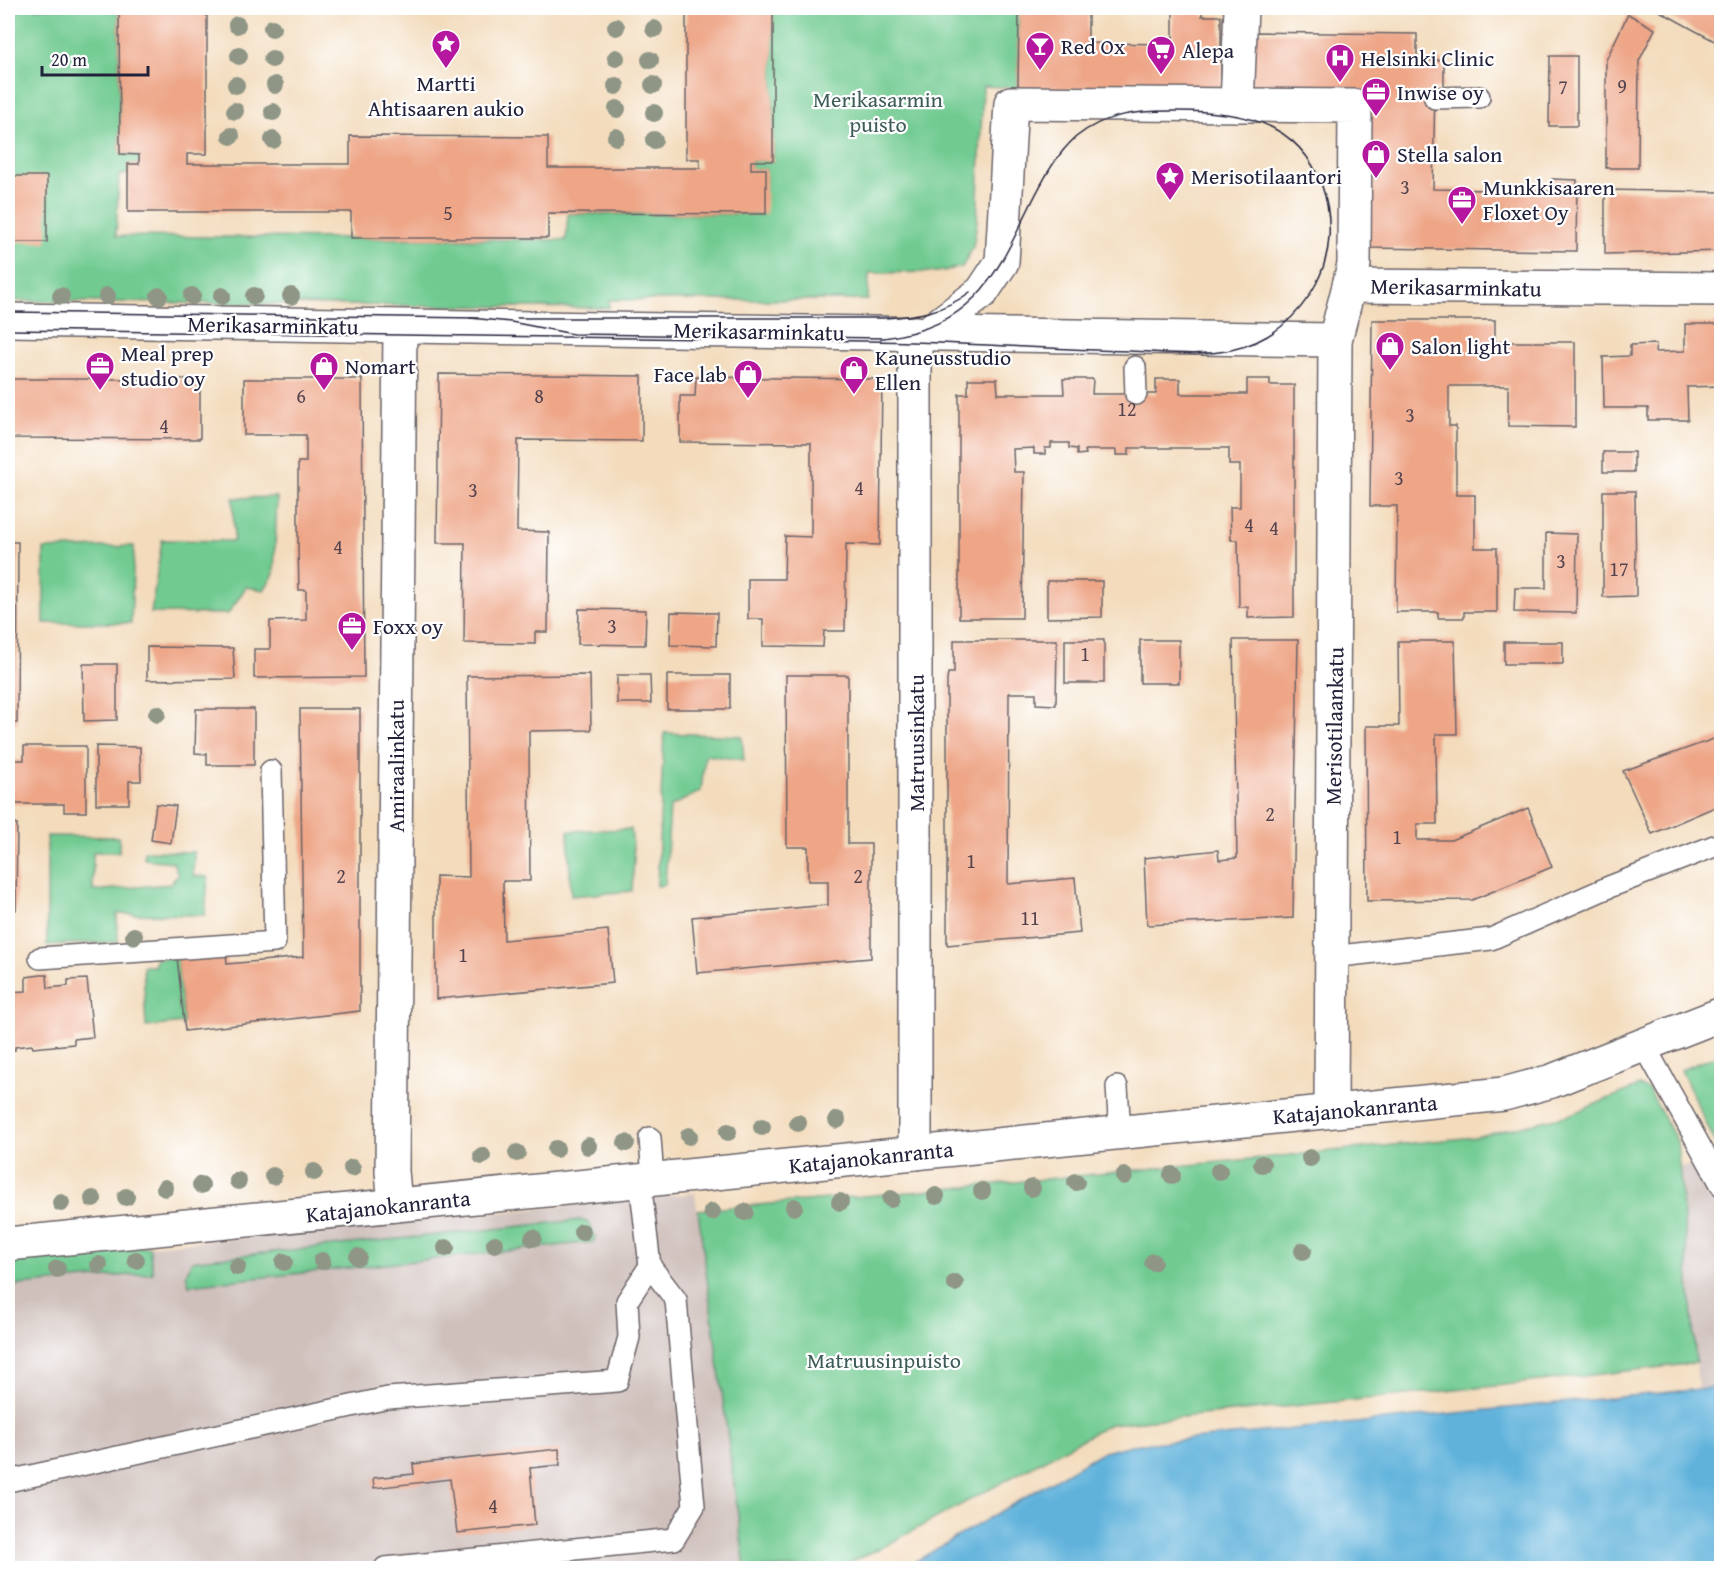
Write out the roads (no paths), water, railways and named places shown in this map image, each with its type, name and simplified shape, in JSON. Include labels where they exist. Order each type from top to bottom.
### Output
[{"type":"street","points":[[1237,105],[1241,8]]},
{"type":"street","points":[[922,333],[982,292],[1002,262],[1011,103],[1237,105],[1362,101],[1354,264],[1349,286]]},
{"type":"street","name":"Merikasarminkatu","points":[[8,320],[1335,340],[1349,286],[1722,289]]},
{"type":"street","name":"Amiraalinkatu","points":[[395,1205],[392,1171],[395,633],[400,327]]},
{"type":"street","name":"Matruusinkatu","points":[[915,1153],[922,333]]},
{"type":"street","name":"Merisotilaankatu","points":[[1331,1111],[1335,340]]},
{"type":"street","name":"Katajanokanranta","points":[[8,1244],[1504,1094],[1552,1082],[1722,1014]]},
{"type":"lane","points":[[1435,98],[1479,98]]},
{"type":"lane","points":[[1135,367],[1136,394]]},
{"type":"lane","points":[[40,958],[275,942],[271,771]]},
{"type":"lane","points":[[1331,957],[1491,939],[1609,887],[1722,843]]},
{"type":"lane","points":[[1644,1045],[1722,1186]]},
{"type":"lane","points":[[1117,1087],[1120,1132]]},
{"type":"lane","points":[[385,1569],[674,1539],[694,1506],[675,1300],[650,1266],[647,1180],[650,1138]]},
{"type":"lane","points":[[8,1481],[388,1398],[617,1381],[629,1337],[627,1301],[650,1266]]},
{"type":"water","points":[[1721,1387],[1721,1568],[904,1568],[1100,1453],[1131,1445]]},
{"type":"tram line","points":[[8,330],[653,337],[933,343],[1181,354],[1219,352],[1245,346],[1270,335],[1300,308],[1316,284],[1325,260],[1329,235],[1328,210],[1322,186],[1311,163],[1297,145],[1280,132],[1240,116],[1218,113],[1195,111],[1133,113],[1098,123],[1070,143],[1049,171],[996,270],[981,290],[964,307],[943,321],[916,331],[884,338],[573,334],[511,322],[470,318]]},
{"type":"tram line","points":[[517,318],[885,318],[929,312],[950,304],[970,292]]},
{"type":"tram line","points":[[8,312],[478,318]]},
{"type":"place","name":"Martti Ahtisaaren aukio","points":[[446,70]]},
{"type":"place","name":"Red Ox","points":[[1040,72]]},
{"type":"place","name":"Alepa","points":[[1161,76]]},
{"type":"place","name":"Helsinki Clinic","points":[[1340,84]]},
{"type":"place","name":"Inwise oy","points":[[1376,118]]},
{"type":"place","name":"Stella salon","points":[[1376,180]]},
{"type":"place","name":"Merisotilaantori","points":[[1170,202]]},
{"type":"place","name":"Munkkisaaren Floxet Oy","points":[[1462,226]]},
{"type":"place","name":"Salon light","points":[[1390,372]]},
{"type":"place","name":"Meal prep studio oy","points":[[100,392]]},
{"type":"place","name":"Nomart","points":[[324,392]]},
{"type":"place","name":"Kauneusstudio Ellen","points":[[854,396]]},
{"type":"place","name":"Face lab","points":[[748,400]]},
{"type":"place","name":"Foxx oy","points":[[352,652]]},
{"type":"park label","name":"Merikasarmin puisto","points":[[878,112]]},
{"type":"park label","name":"Matruusinpuisto","points":[[884,1360]]}]
